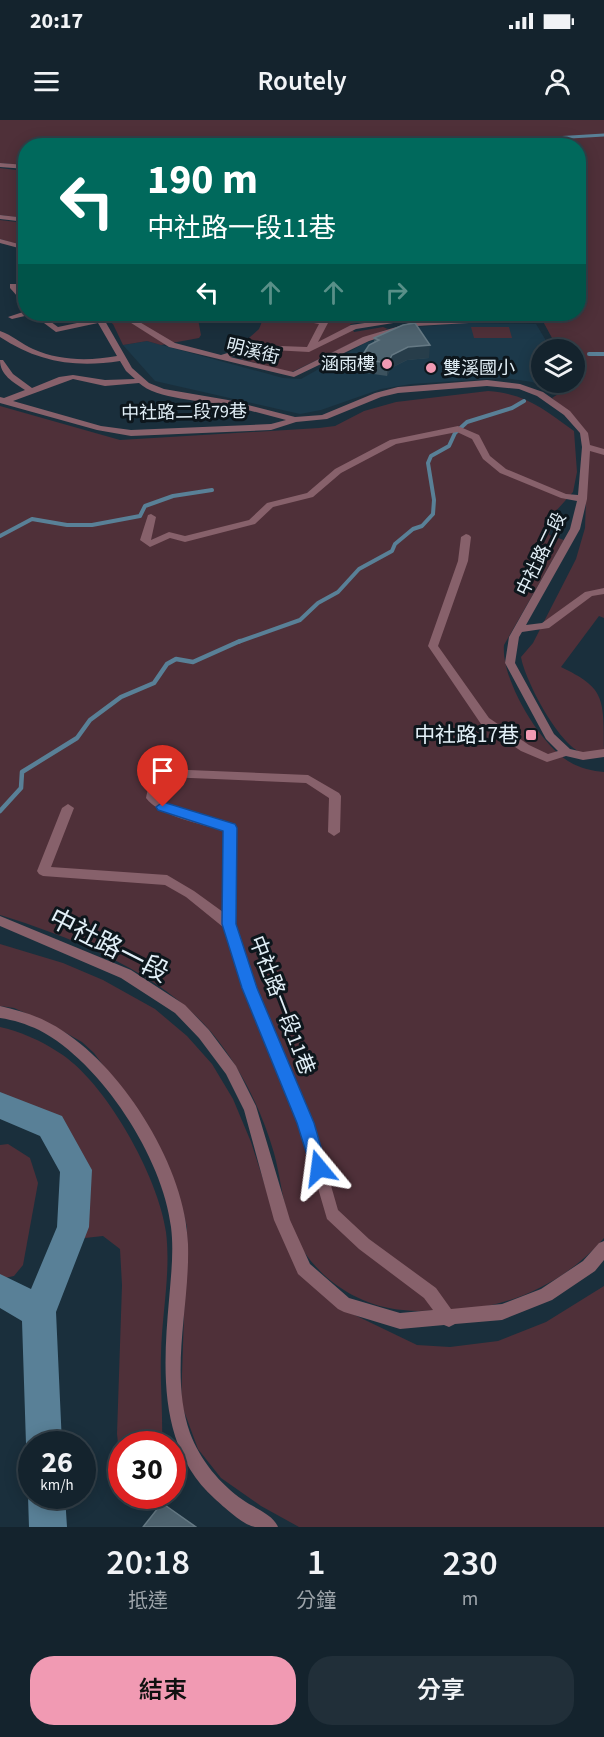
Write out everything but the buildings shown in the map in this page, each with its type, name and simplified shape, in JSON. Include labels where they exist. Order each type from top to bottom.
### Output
[{"type":"street","points":[[0,165],[18,166]]},
{"type":"street","points":[[0,217],[18,219]]},
{"type":"street","points":[[0,241],[18,246]]},
{"type":"street","points":[[13,286],[18,293]]},
{"type":"street","points":[[12,317],[18,315]]},
{"type":"street","points":[[45,321],[56,330],[86,321]]},
{"type":"street","points":[[101,321],[121,358],[139,381]]},
{"type":"street","name":"明溪街","points":[[133,321],[172,345],[294,375],[366,339],[416,324],[468,321]]},
{"type":"street","points":[[309,350],[324,322],[319,321]]},
{"type":"street","points":[[220,358],[254,347],[309,350],[354,327],[394,321]]},
{"type":"street","points":[[0,333],[21,348],[66,363],[121,358]]},
{"type":"street","points":[[0,362],[10,376],[30,390]]},
{"type":"street","name":"中社路二段79巷","points":[[2,400],[73,377],[105,383],[139,381]]},
{"type":"street","name":"中社路二段","points":[[139,381],[162,391],[228,403],[295,420],[324,417],[378,395],[398,390],[504,384],[540,394],[553,401],[578,423],[584,433],[586,447],[582,499],[575,529],[514,637],[510,663],[550,736],[566,752]]},
{"type":"street","name":"中社路二段79巷","points":[[2,400],[100,428],[131,433],[271,427],[295,420]]},
{"type":"street","points":[[151,517],[145,540],[150,544],[168,535],[185,539],[211,534],[252,522],[270,505],[280,501],[310,495],[338,471],[393,442],[458,429],[476,437],[486,457],[502,471],[564,496],[582,499]]},
{"type":"street","points":[[586,447],[604,452]]},
{"type":"street","points":[[466,537],[463,561],[433,646],[485,721],[525,748],[547,758],[566,752],[583,756],[604,753]]},
{"type":"street","points":[[519,629],[545,626],[589,594],[604,591]]},
{"type":"street","name":"中社路一段11巷","points":[[334,832],[335,796],[308,779],[164,773],[155,782],[152,798],[163,807],[230,828],[229,924],[249,988],[306,1123],[332,1214],[364,1244],[430,1293],[449,1319]]},
{"type":"street","points":[[68,808],[43,871],[166,880],[190,894],[229,924]]},
{"type":"street","name":"中社路一段","points":[[0,921],[126,974],[180,1009],[204,1034],[231,1070],[250,1110],[282,1220],[304,1269],[344,1304],[400,1322],[502,1312],[546,1294],[589,1266],[604,1248]]},
{"type":"street","points":[[0,1012],[59,1033],[85,1054],[112,1086],[145,1134],[168,1181],[179,1226],[179,1274],[171,1367],[174,1410],[188,1452],[213,1486],[254,1519],[269,1527]]},
{"type":"shaded area","points":[[0,120],[604,120],[604,618],[599,616],[561,667],[586,681],[599,696],[602,706],[604,750],[586,754],[576,750],[566,741],[555,728],[536,696],[521,657],[533,643],[576,559],[585,528],[588,443],[578,421],[552,398],[560,393],[585,393],[585,339],[553,339],[543,321],[586,321],[586,138],[18,138],[18,164],[0,163]]},
{"type":"shaded area","points":[[0,168],[18,170],[18,217],[0,215]]},
{"type":"shaded area","points":[[0,220],[18,222],[18,244],[0,239]]},
{"type":"shaded area","points":[[109,321],[198,321],[201,335],[199,338],[161,345],[147,341],[123,345],[113,324]]},
{"type":"shaded area","points":[[262,321],[370,321],[350,324],[354,332],[383,327],[388,329],[356,341],[290,373],[241,359],[255,352],[242,344],[259,329]]},
{"type":"shaded area","name":"雙溪國小","points":[[465,323],[536,324],[545,339],[531,339],[531,382],[504,378],[411,384],[381,389],[321,410],[300,414],[155,381],[123,345],[147,341],[283,378],[301,379],[365,343],[415,327]]},
{"type":"shaded area","points":[[471,327],[509,327],[512,338],[474,338]]},
{"type":"shaded area","points":[[488,391],[524,399],[543,409],[574,431],[577,472],[573,492],[556,511],[549,535],[564,540],[504,645],[505,659],[515,692],[545,740],[568,761],[586,769],[604,772],[604,1238],[589,1254],[553,1281],[513,1299],[470,1309],[409,1311],[384,1307],[348,1293],[318,1269],[306,1254],[289,1219],[274,1153],[256,1105],[232,1060],[212,1033],[191,1011],[142,975],[114,960],[86,946],[0,915],[0,406],[120,440],[335,426],[364,411],[396,402]]},
{"type":"shaded area","points":[[0,944],[63,963],[103,980],[155,1009],[187,1036],[212,1064],[233,1099],[251,1142],[279,1229],[336,1306],[417,1345],[450,1347],[498,1341],[546,1322],[604,1286],[604,1527],[299,1527],[261,1506],[221,1478],[198,1449],[181,1403],[187,1227],[178,1192],[124,1094],[94,1053],[82,1042],[50,1024],[14,1008],[0,1006]]},
{"type":"shaded area","points":[[0,1027],[38,1040],[76,1066],[94,1084],[111,1107],[141,1159],[153,1185],[166,1232],[167,1278],[161,1354],[162,1431],[117,1431],[122,1285],[120,1249],[103,1236],[85,1238],[82,1220],[82,1181],[72,1146],[58,1125],[49,1118],[0,1097]]},
{"type":"shaded area","points":[[8,1144],[30,1158],[38,1183],[23,1265],[14,1276],[0,1279],[0,1145]]},
{"type":"waterway","points":[[554,138],[604,135]]},
{"type":"waterway","points":[[589,354],[604,354]]},
{"type":"waterway","points":[[238,642],[300,620],[318,603],[338,592],[359,569],[392,551],[395,544],[413,529],[422,526],[433,514],[434,500],[428,463],[431,456],[449,446],[455,433],[467,422],[512,408],[524,401]]},
{"type":"waterway","points":[[0,536],[32,519],[67,525],[92,525],[140,516],[145,506],[173,496],[212,490]]},
{"type":"waterway","points":[[0,811],[21,788],[22,772],[77,738],[90,720],[121,697],[154,683],[167,664],[176,659],[193,662],[240,641]]},
{"type":"waterway","points":[[0,1105],[51,1126],[76,1170],[73,1227],[39,1312]]},
{"type":"waterway","points":[[0,1290],[39,1312]]},
{"type":"waterway","points":[[39,1312],[44,1431]]},
{"type":"waterway","points":[[47,1509],[48,1527]]},
{"type":"place","name":"涵雨樓","points":[[387,364]]},
{"type":"place","name":"雙溪國小","points":[[431,368]]},
{"type":"place","name":"中社路17巷","points":[[531,735]]},
{"type":"route","points":[[163,807],[230,828],[229,924],[249,988],[306,1123],[319,1168]]}]
